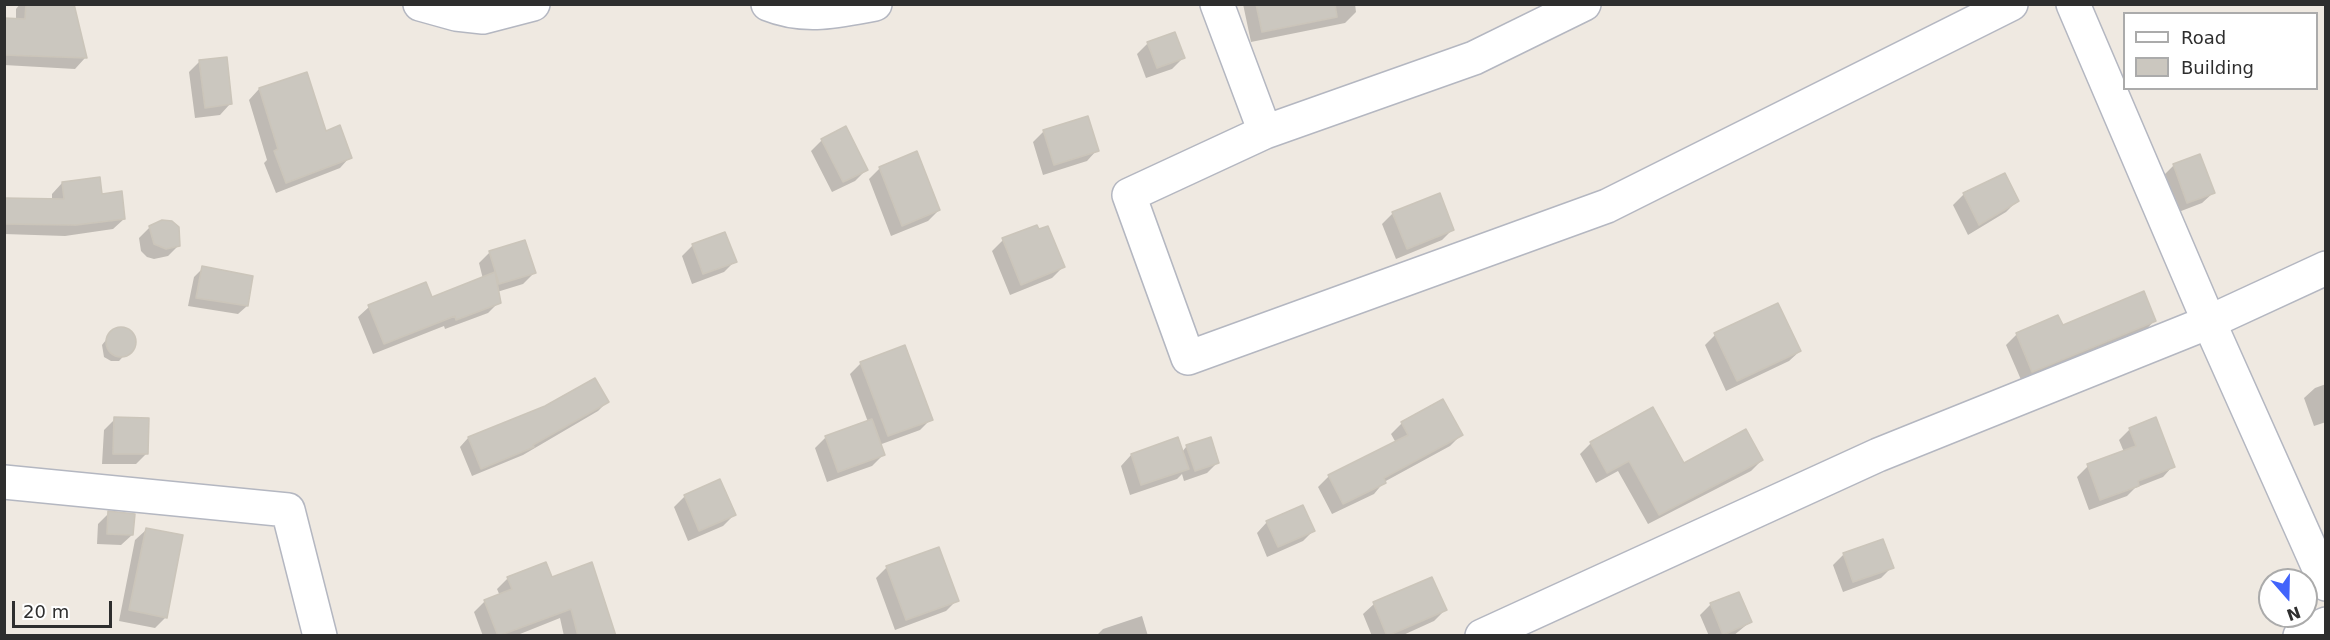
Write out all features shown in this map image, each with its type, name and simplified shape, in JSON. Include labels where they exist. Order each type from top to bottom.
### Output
[{"type":"street","points":[[420,4],[456,14],[483,17],[533,4]]},
{"type":"street","points":[[768,4],[789,12],[816,15],[875,4]]},
{"type":"street","points":[[1217,4],[1264,132]]},
{"type":"street","points":[[1584,4],[1474,58],[1264,132],[1129,195],[1188,358],[1607,206],[2011,4]]},
{"type":"street","points":[[2073,4],[2209,322],[2325,584]]},
{"type":"street","points":[[1482,636],[1878,455],[2209,322],[2325,268]]},
{"type":"street","points":[[4,482],[288,510],[320,636]]},
{"type":"street","points":[[2300,636],[2325,624]]},
{"type":"building","points":[[26,4],[74,4],[87,58],[4,55],[4,18],[25,19]]},
{"type":"building","points":[[1256,4],[1335,4],[1337,17],[1262,32]]},
{"type":"building","points":[[1175,32],[1185,58],[1157,68],[1147,42]]},
{"type":"building","points":[[227,57],[232,104],[205,108],[199,60]]},
{"type":"building","points":[[307,72],[326,131],[340,125],[352,158],[286,183],[274,151],[278,149],[259,88]]},
{"type":"building","points":[[1088,116],[1099,151],[1054,165],[1043,130]]},
{"type":"building","points":[[846,126],[868,170],[843,182],[821,139]]},
{"type":"building","points":[[917,151],[940,210],[902,226],[879,167]]},
{"type":"building","points":[[2200,154],[2215,193],[2187,203],[2173,164]]},
{"type":"building","points":[[2005,173],[2019,201],[1979,225],[1963,193]]},
{"type":"building","points":[[100,177],[102,194],[122,191],[125,219],[76,225],[4,224],[4,198],[64,199],[62,182]]},
{"type":"building","points":[[1440,193],[1454,230],[1407,249],[1392,212]]},
{"type":"building","points":[[162,220],[172,221],[179,227],[180,246],[166,249],[154,244],[149,226]]},
{"type":"building","points":[[1037,225],[1039,229],[1048,226],[1065,267],[1021,285],[1002,238]]},
{"type":"building","points":[[725,232],[737,262],[703,274],[692,244]]},
{"type":"building","points":[[525,240],[536,273],[499,284],[489,251]]},
{"type":"building","points":[[202,266],[253,276],[248,306],[196,298]]},
{"type":"building","points":[[495,272],[501,303],[456,320],[455,316],[384,344],[368,305],[426,282],[432,297]]},
{"type":"building","points":[[2144,291],[2156,321],[2032,372],[2016,333],[2058,315],[2063,325]]},
{"type":"building","points":[[1778,303],[1801,351],[1737,381],[1714,333]]},
{"type":"building","points":[[121,327],[127,328],[135,336],[135,348],[127,356],[121,357],[115,356],[107,348],[106,342],[107,336],[115,328]]},
{"type":"building","points":[[905,345],[933,420],[888,436],[860,362]]},
{"type":"building","points":[[595,378],[609,402],[533,445],[534,447],[481,469],[468,437],[545,406]]},
{"type":"building","points":[[1443,399],[1463,435],[1384,478],[1386,483],[1343,504],[1328,475],[1408,435],[1401,422]]},
{"type":"building","points":[[1653,407],[1684,463],[1746,429],[1763,460],[1659,515],[1629,461],[1607,473],[1590,442]]},
{"type":"building","points":[[114,417],[149,418],[148,454],[113,454]]},
{"type":"building","points":[[2156,417],[2175,467],[2138,481],[2139,486],[2100,500],[2087,464],[2136,446],[2129,428]]},
{"type":"building","points":[[872,419],[885,455],[838,472],[825,436]]},
{"type":"building","points":[[1178,437],[1189,469],[1141,485],[1131,454]]},
{"type":"building","points":[[1211,437],[1219,463],[1195,471],[1186,445]]},
{"type":"building","points":[[720,479],[736,515],[699,531],[684,495]]},
{"type":"building","points":[[1303,505],[1315,531],[1278,547],[1266,521]]},
{"type":"building","points":[[108,511],[135,514],[133,535],[107,534]]},
{"type":"building","points":[[146,528],[183,535],[167,618],[129,610]]},
{"type":"building","points":[[1883,539],[1894,568],[1853,582],[1843,553]]},
{"type":"building","points":[[939,547],[959,601],[906,620],[886,566]]},
{"type":"building","points":[[546,562],[552,577],[592,562],[616,636],[578,636],[571,609],[498,636],[484,600],[512,589],[507,577]]},
{"type":"building","points":[[1432,577],[1447,610],[1387,636],[1373,602]]},
{"type":"building","points":[[1739,592],[1752,622],[1723,635],[1710,603]]}]
